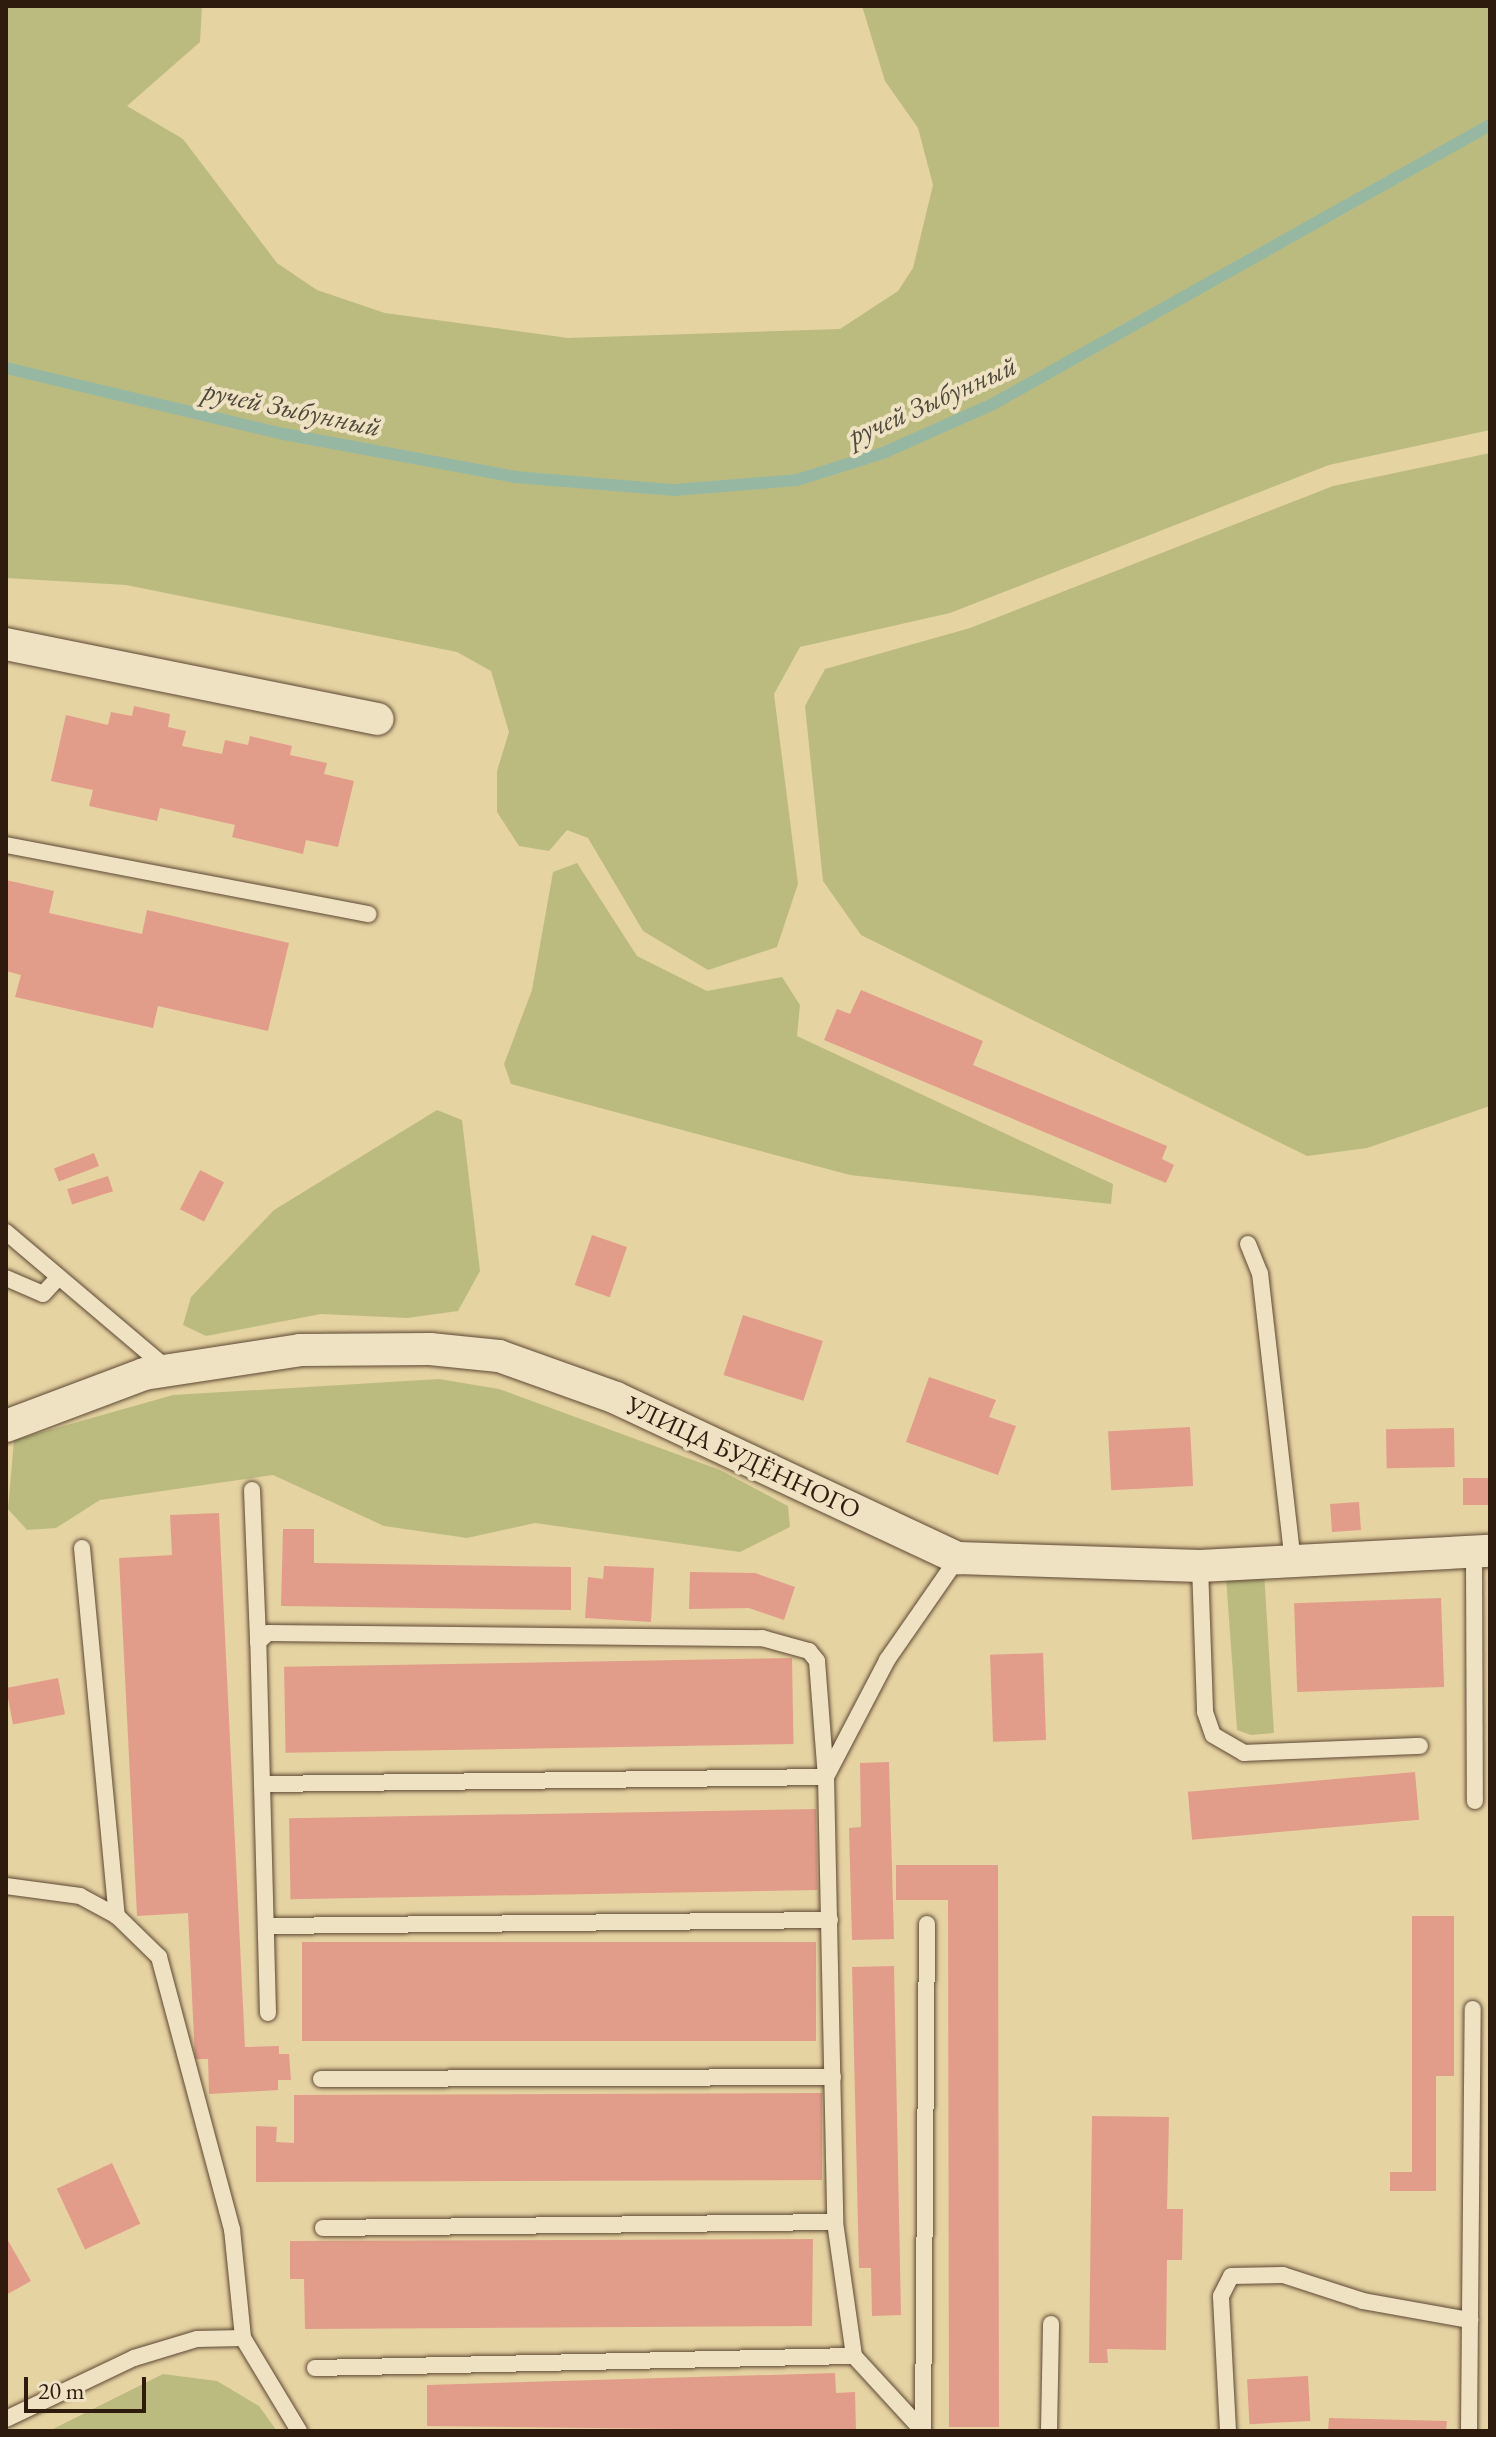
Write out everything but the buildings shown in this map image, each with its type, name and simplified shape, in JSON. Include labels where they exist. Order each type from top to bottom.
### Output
[{"type":"street","points":[[6,644],[378,719]]},
{"type":"street","name":"УЛИЦА БУДЁННОГО","points":[[6,1426],[170,1371],[300,1350],[499,1356],[709,1437],[958,1558],[1200,1566],[1482,1551]]},
{"type":"lane","points":[[6,845],[369,914]]},
{"type":"lane","points":[[6,1232],[170,1371]]},
{"type":"lane","points":[[1248,1244],[1260,1273],[1293,1561]]},
{"type":"lane","points":[[6,1278],[43,1294],[58,1278]]},
{"type":"lane","points":[[252,1490],[268,1926],[268,2013]]},
{"type":"lane","points":[[82,1548],[117,1916]]},
{"type":"lane","points":[[1475,1801],[1482,1551]]},
{"type":"lane","points":[[826,1777],[887,1660],[958,1558]]},
{"type":"lane","points":[[1200,1566],[1205,1712],[1213,1735],[1244,1753],[1420,1746]]},
{"type":"lane","points":[[258,1642],[280,1629],[793,1642],[817,1661],[826,1777],[835,2222],[854,2356],[923,2431],[927,1924]]},
{"type":"lane","points":[[263,1784],[826,1777]]},
{"type":"lane","points":[[6,1886],[80,1896],[117,1916],[159,1957],[232,2229],[243,2338],[299,2431]]},
{"type":"lane","points":[[268,1926],[830,1920]]},
{"type":"lane","points":[[1469,2431],[1473,2009]]},
{"type":"lane","points":[[321,2079],[833,2077]]},
{"type":"lane","points":[[323,2228],[835,2222]]},
{"type":"lane","points":[[1228,2431],[1221,2296],[1231,2276],[1283,2275],[1363,2301],[1470,2320]]},
{"type":"lane","points":[[1049,2431],[1051,2324]]},
{"type":"lane","points":[[6,2419],[134,2358],[197,2339],[243,2338]]},
{"type":"lane","points":[[315,2368],[854,2356]]},
{"type":"green space","points":[[6,6],[202,6],[200,42],[127,106],[183,139],[277,263],[317,290],[385,313],[568,338],[840,329],[898,291],[913,268],[933,185],[918,128],[885,81],[862,6],[1490,6],[1490,430],[1329,465],[950,613],[800,647],[774,694],[798,884],[777,947],[708,970],[643,931],[588,838],[567,830],[549,851],[519,846],[497,812],[497,771],[509,732],[491,671],[457,652],[126,585],[6,578]]},
{"type":"green space","points":[[1490,453],[1490,1106],[1367,1148],[1307,1156],[861,935],[823,881],[805,706],[825,669],[970,628],[1333,486]]},
{"type":"green space","points":[[577,863],[637,956],[707,991],[782,977],[800,1005],[797,1036],[1113,1184],[1111,1204],[850,1175],[511,1084],[504,1064],[532,990],[553,872]]},
{"type":"green space","points":[[437,1110],[462,1120],[480,1271],[458,1311],[407,1318],[321,1314],[206,1336],[183,1325],[191,1297],[274,1210]]},
{"type":"green space","points":[[439,1379],[499,1389],[720,1470],[788,1506],[790,1527],[740,1552],[535,1523],[467,1538],[384,1526],[273,1475],[100,1500],[56,1528],[27,1530],[8,1509],[14,1440],[173,1395]]},
{"type":"green space","points":[[1264,1572],[1274,1733],[1251,1735],[1237,1730],[1226,1577]]},
{"type":"green space","points":[[163,2374],[217,2381],[259,2406],[277,2431],[49,2431]]},
{"type":"waterway","name":"ручей Зыбунный","points":[[6,368],[284,434],[515,477],[674,490],[797,480],[883,453],[993,404],[1490,125]]}]
